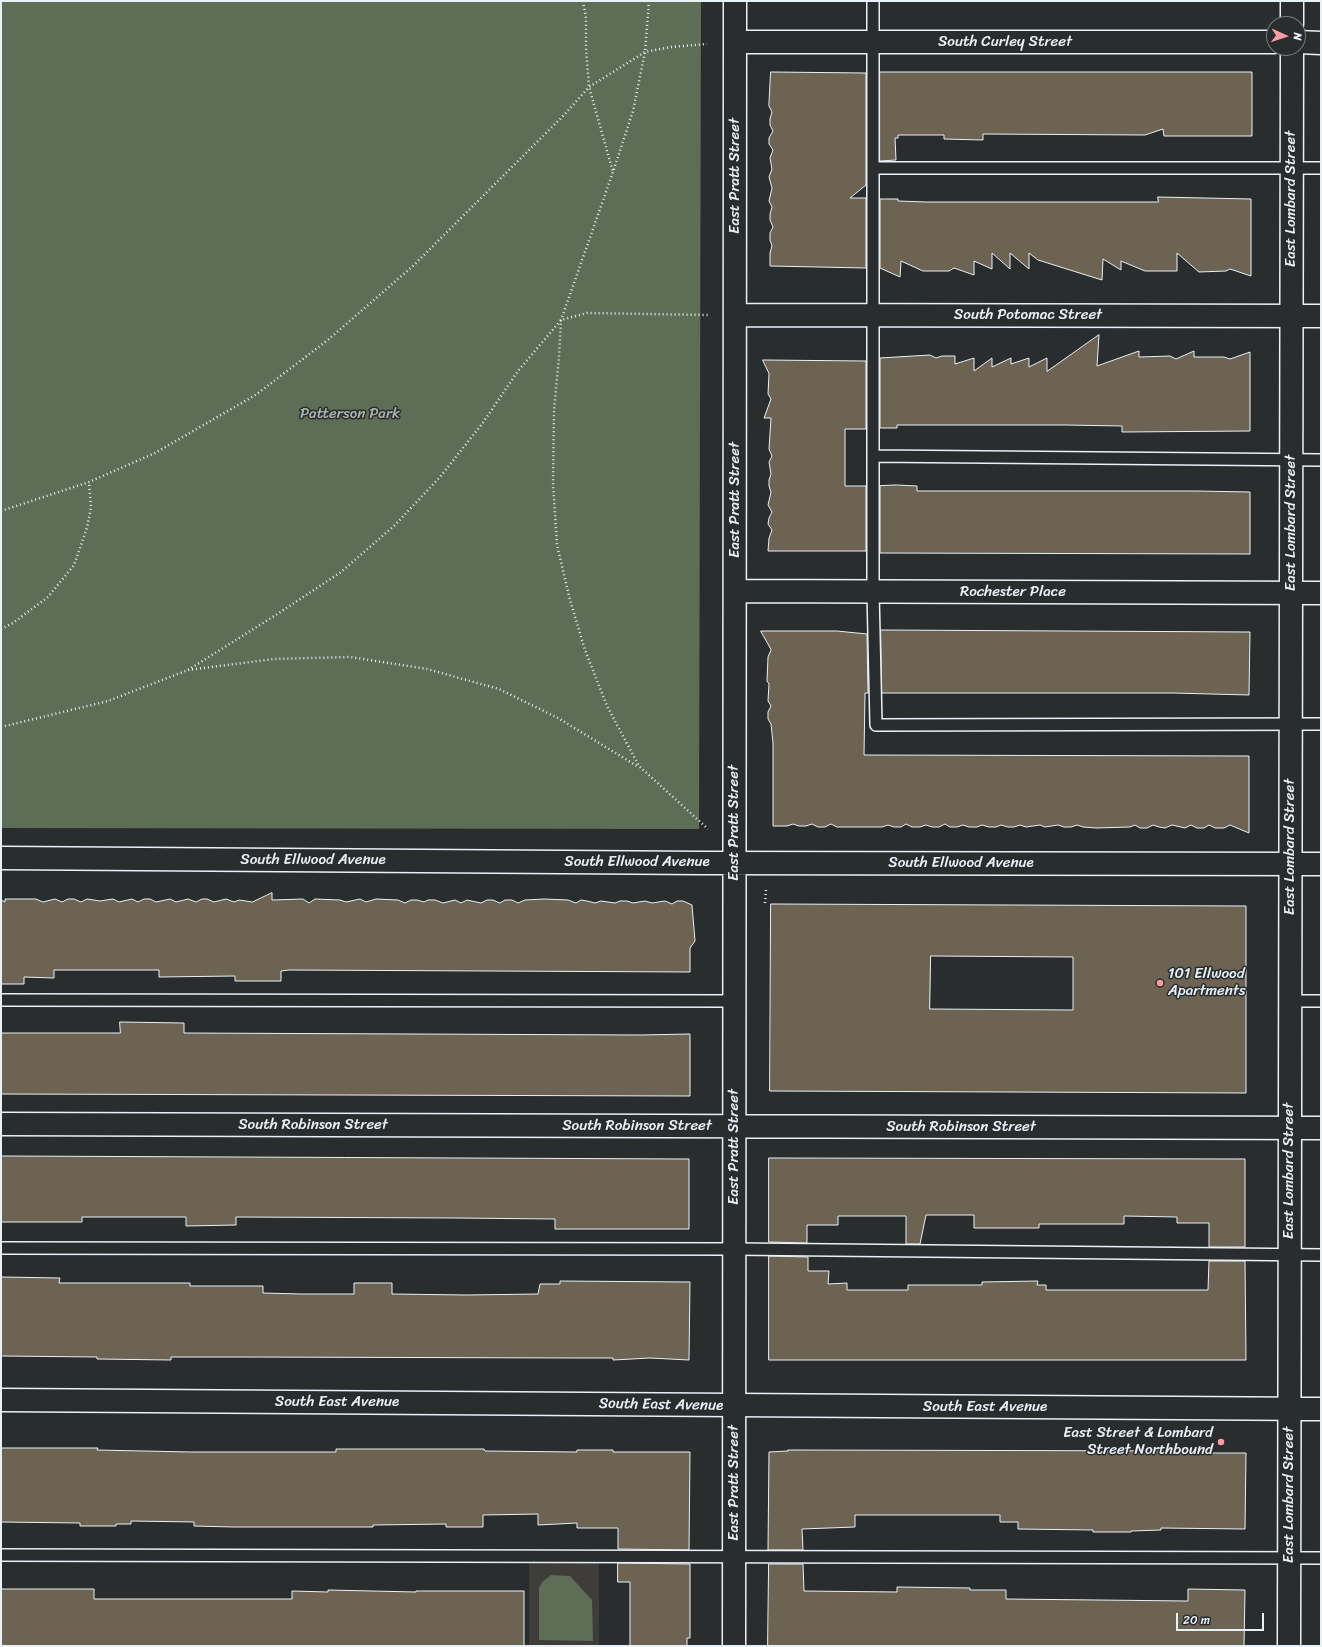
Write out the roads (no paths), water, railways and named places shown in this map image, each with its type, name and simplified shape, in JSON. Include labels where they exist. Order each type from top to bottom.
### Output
[{"type":"street","name":"East Pratt Street","points":[[734,1646],[735,1]]},
{"type":"street","points":[[1292,1],[1292,16]]},
{"type":"street","name":"South Curley Street","points":[[736,42],[1266,42]]},
{"type":"street","points":[[1306,42],[1321,43]]},
{"type":"street","name":"East Lombard Street","points":[[1289,1646],[1292,56]]},
{"type":"street","name":"South Potomac Street","points":[[735,315],[1321,316]]},
{"type":"street","name":"Rochester Place","points":[[735,591],[1321,593]]},
{"type":"street","name":"South Ellwood Avenue","points":[[1,858],[735,863],[1321,864]]},
{"type":"street","name":"South Robinson Street","points":[[1,1124],[1321,1128]]},
{"type":"street","name":"South East Avenue","points":[[1,1400],[1321,1409]]},
{"type":"lane","points":[[873,1],[873,591],[876,725],[1321,724]]},
{"type":"lane","points":[[873,168],[1321,168]]},
{"type":"lane","points":[[873,456],[1321,460]]},
{"type":"lane","points":[[1,1000],[734,1001]]},
{"type":"lane","points":[[1290,1001],[1321,1001]]},
{"type":"lane","points":[[1,1248],[734,1249],[1321,1255]]},
{"type":"lane","points":[[1,1555],[1321,1558]]},
{"type":"place","name":"101 Ellwood Apartments","points":[[1160,983]]},
{"type":"place","name":"East Street & Lombard Street Northbound","points":[[1221,1442]]},
{"type":"park label","name":"Patterson Park","points":[[350,414]]}]
